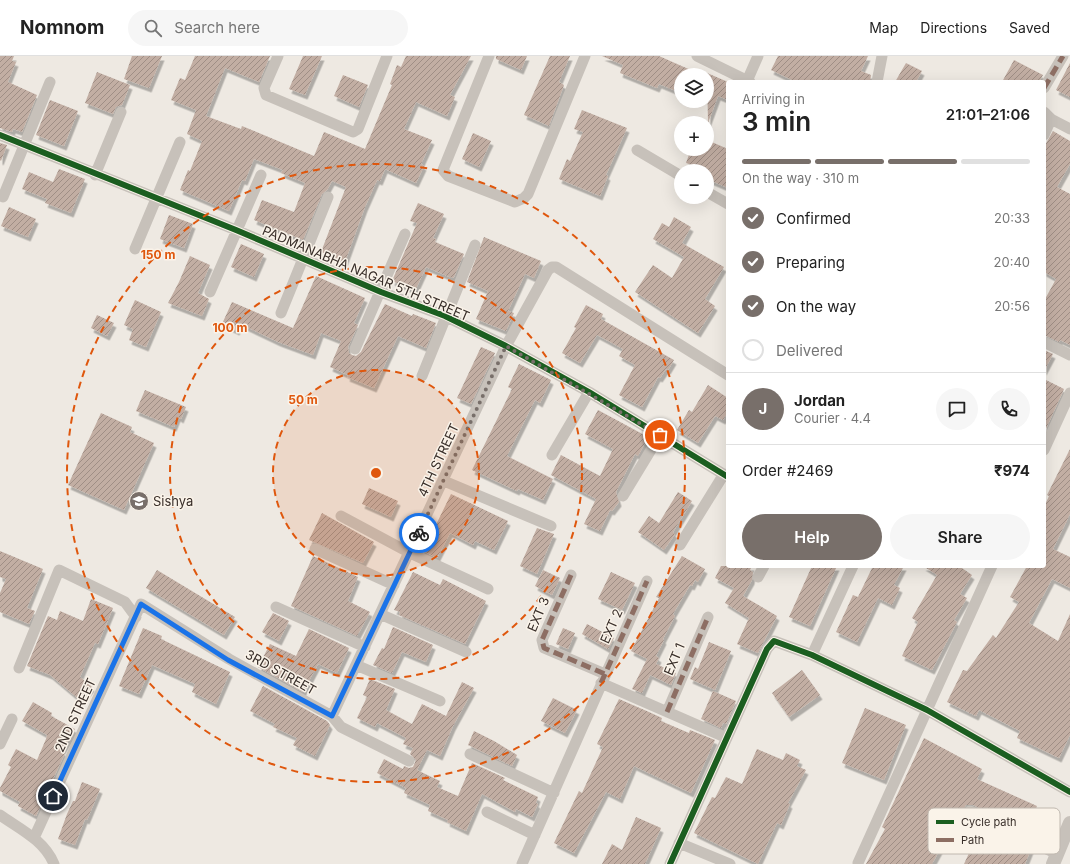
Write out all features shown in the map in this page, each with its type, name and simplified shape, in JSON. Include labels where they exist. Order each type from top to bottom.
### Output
[{"type":"street","points":[[278,56],[264,88],[264,92],[269,97],[353,132],[356,131],[387,56]]},
{"type":"street","points":[[489,56],[443,170],[445,173],[515,202],[524,198],[528,194],[585,56]]},
{"type":"street","points":[[697,56],[747,80]]},
{"type":"street","points":[[749,80],[758,56]]},
{"type":"street","points":[[877,80],[882,56]]},
{"type":"street","points":[[1046,85],[1063,56]]},
{"type":"street","points":[[3,197],[50,82]]},
{"type":"street","points":[[95,175],[121,112]]},
{"type":"street","points":[[1046,125],[1048,115],[1070,129]]},
{"type":"street","name":"PADMANABHA NAGAR 5TH STREET","points":[[0,135],[95,175],[236,230],[381,292],[445,316],[506,346],[589,392],[726,476]]},
{"type":"street","points":[[135,249],[180,142]]},
{"type":"street","points":[[637,150],[674,172]]},
{"type":"street","points":[[210,292],[261,175]]},
{"type":"street","points":[[714,196],[726,203]]},
{"type":"street","points":[[281,313],[304,260],[328,197]]},
{"type":"street","points":[[355,349],[405,234]]},
{"type":"street","points":[[422,376],[475,245]]},
{"type":"street","name":"4TH STREET","points":[[332,716],[444,481],[506,346],[548,270],[552,267],[556,267],[726,374]]},
{"type":"street","points":[[1046,343],[1070,354]]},
{"type":"street","points":[[552,455],[589,392]]},
{"type":"street","points":[[1046,446],[1070,393]]},
{"type":"street","points":[[623,496],[660,435]]},
{"type":"street","points":[[680,546],[726,476]]},
{"type":"street","points":[[444,481],[551,526]]},
{"type":"street","points":[[341,516],[410,553],[488,589]]},
{"type":"street","points":[[315,549],[394,585]]},
{"type":"street","points":[[758,577],[763,568]]},
{"type":"street","points":[[812,655],[852,568]]},
{"type":"street","points":[[858,863],[991,568]]},
{"type":"street","points":[[19,668],[59,570],[125,602],[136,617]]},
{"type":"street","name":"EXT 3","points":[[571,575],[541,645],[544,648],[603,678]]},
{"type":"street","name":"EXT 2","points":[[522,864],[647,581]]},
{"type":"street","name":"2ND STREET","points":[[34,838],[141,604]]},
{"type":"street","name":"3RD STREET","points":[[141,604],[228,660],[332,716],[341,727],[409,761]]},
{"type":"street","points":[[276,607],[365,647]]},
{"type":"street","points":[[380,614],[466,652]]},
{"type":"street","name":"EXT 1","points":[[667,712],[708,617]]},
{"type":"street","points":[[670,864],[770,644],[774,641],[812,655],[927,710],[1070,792]]},
{"type":"street","points":[[356,665],[440,701]]},
{"type":"street","points":[[603,678],[667,712],[727,738]]},
{"type":"street","points":[[0,744],[12,720]]},
{"type":"street","points":[[470,754],[554,793]]},
{"type":"street","points":[[487,812],[535,835]]},
{"type":"street","points":[[0,815],[34,838],[45,848],[54,864]]},
{"type":"street","points":[[1060,847],[1070,823]]},
{"type":"street","points":[[679,843],[730,864]]},
{"type":"street","points":[[1046,854],[1055,859]]},
{"type":"building","points":[[0,56],[14,56],[12,61],[16,62],[8,82],[37,95],[22,132],[13,129],[12,132],[0,128]]},
{"type":"building","points":[[132,56],[162,56],[149,88],[124,79]]},
{"type":"building","points":[[195,56],[270,56],[259,82],[225,68],[206,116],[241,129],[242,126],[314,156],[324,132],[365,149],[392,85],[390,84],[397,65],[401,67],[406,56],[471,56],[450,95],[455,97],[447,116],[416,102],[404,129],[432,140],[421,164],[424,166],[416,183],[385,169],[380,181],[377,180],[365,207],[345,262],[321,252],[346,187],[332,181],[327,190],[322,194],[303,240],[254,220],[262,200],[294,212],[305,183],[281,173],[283,170],[254,159],[245,181],[242,180],[229,211],[180,190],[188,170],[190,171],[202,141],[187,134],[196,110],[171,100],[180,78],[185,80]]},
{"type":"building","points":[[303,56],[322,56],[305,95],[289,89]]},
{"type":"building","points":[[496,56],[527,56],[521,70],[496,59]]},
{"type":"building","points":[[550,56],[570,56],[559,82],[564,85],[549,126],[524,115]]},
{"type":"building","points":[[602,56],[659,56],[686,68],[674,68],[674,90],[659,84],[657,88],[620,73],[623,65]]},
{"type":"building","points":[[778,56],[868,56],[861,71],[871,75],[870,80],[792,80],[771,70]]},
{"type":"building","points":[[1014,60],[1043,75],[1040,80],[1003,80]]},
{"type":"building","points":[[906,63],[922,71],[917,80],[896,80]]},
{"type":"building","points":[[1070,63],[1070,97],[1056,90]]},
{"type":"building","points":[[97,72],[130,85],[122,105],[116,107],[113,114],[85,103]]},
{"type":"building","points":[[343,75],[368,85],[359,107],[334,96]]},
{"type":"building","points":[[714,76],[726,81],[726,99],[718,96],[714,107]]},
{"type":"building","points":[[50,100],[78,111],[64,146],[36,135]]},
{"type":"building","points":[[708,108],[714,108],[711,116],[708,116]]},
{"type":"building","points":[[582,110],[627,128],[606,175],[608,176],[600,196],[559,179],[567,159],[570,161],[583,132],[574,129]]},
{"type":"building","points":[[1053,131],[1070,141],[1070,164],[1057,187],[1070,194],[1070,345],[1046,336],[1046,297],[1056,279],[1046,273],[1046,143]]},
{"type":"building","points":[[473,133],[491,141],[479,167],[462,159]]},
{"type":"building","points":[[0,143],[7,145],[1,161],[0,160]]},
{"type":"building","points":[[714,143],[726,148],[726,187],[714,182],[714,164],[686,163],[688,156],[714,156]]},
{"type":"building","points":[[59,169],[85,179],[71,213],[45,203],[47,199],[22,189],[29,172],[53,182]]},
{"type":"building","points":[[418,203],[444,214],[433,238],[436,239],[435,242],[464,254],[454,277],[452,278],[426,267],[415,291],[392,281],[417,223],[410,221]]},
{"type":"building","points":[[9,207],[36,219],[28,237],[1,226]]},
{"type":"building","points":[[169,215],[193,224],[184,248],[160,239]]},
{"type":"building","points":[[674,217],[691,227],[682,243],[724,267],[705,299],[715,306],[698,333],[635,292],[653,265],[672,278],[684,257],[653,239],[662,223],[669,227]]},
{"type":"building","points":[[484,237],[541,261],[534,278],[525,274],[508,311],[514,313],[506,331],[476,319],[488,291],[467,282]]},
{"type":"building","points":[[241,244],[264,254],[254,277],[231,267]]},
{"type":"building","points":[[190,256],[210,265],[198,293],[209,299],[202,316],[168,303]]},
{"type":"building","points":[[316,276],[365,298],[354,323],[358,325],[348,347],[349,353],[352,355],[356,356],[361,352],[385,304],[412,316],[413,314],[436,323],[426,348],[398,336],[374,388],[347,377],[348,375],[330,367],[341,341],[321,333],[313,355],[278,342],[240,324],[237,331],[222,324],[232,302],[293,328]]},
{"type":"building","points":[[135,300],[161,312],[146,347],[129,340],[133,329],[124,325]]},
{"type":"building","points":[[586,305],[603,314],[601,319],[674,360],[668,370],[666,369],[660,378],[658,377],[642,407],[619,395],[635,365],[619,356],[623,349],[597,335],[580,363],[562,353],[576,328],[574,327]]},
{"type":"building","points":[[97,315],[114,323],[107,336],[91,328]]},
{"type":"building","points":[[481,347],[495,353],[471,404],[457,398]]},
{"type":"building","points":[[1046,351],[1053,354],[1046,367]]},
{"type":"building","points":[[519,364],[551,380],[540,403],[535,400],[507,456],[553,479],[543,500],[518,489],[517,491],[472,470],[512,389],[508,387]]},
{"type":"building","points":[[1046,380],[1064,389],[1046,429]]},
{"type":"building","points":[[708,385],[726,397],[726,415],[723,420],[715,416],[698,443],[677,430],[689,410],[692,412]]},
{"type":"building","points":[[145,390],[186,407],[181,419],[178,417],[174,427],[136,411]]},
{"type":"building","points":[[598,410],[648,437],[638,456],[635,454],[616,492],[619,502],[612,511],[610,510],[600,531],[584,524],[596,499],[551,475],[561,455],[600,476],[613,449],[585,434]]},
{"type":"building","points":[[101,413],[132,427],[130,432],[154,443],[124,510],[68,485]]},
{"type":"building","points":[[1070,449],[1070,514],[1053,549],[1070,557],[1070,588],[1052,579],[1029,623],[1058,641],[1070,614],[1070,735],[1059,758],[1017,738],[1020,731],[979,710],[976,716],[947,702],[963,670],[967,671],[993,635],[996,638],[1019,602],[1010,597],[1026,568],[1046,568],[1046,503],[1049,496],[1047,495]]},
{"type":"building","points":[[369,488],[398,501],[391,517],[362,504]]},
{"type":"building","points":[[678,492],[692,501],[673,532],[675,534],[664,550],[638,532],[649,516],[659,523]]},
{"type":"building","points":[[451,494],[508,521],[494,550],[475,541],[473,545],[450,533],[437,558],[421,550],[429,534],[431,535]]},
{"type":"building","points":[[322,513],[374,542],[363,563],[309,540]]},
{"type":"building","points":[[537,528],[554,534],[537,574],[520,566]]},
{"type":"building","points":[[0,551],[43,569],[27,608],[35,611],[29,624],[0,612],[0,593],[6,579],[0,577]]},
{"type":"building","points":[[313,556],[358,577],[348,601],[370,612],[357,636],[291,606]]},
{"type":"building","points":[[682,556],[705,569],[698,582],[695,580],[692,586],[690,585],[673,614],[675,616],[656,656],[659,658],[656,664],[676,673],[671,685],[650,675],[642,693],[632,689],[647,659],[631,651],[659,598],[656,597]]},
{"type":"building","points":[[721,566],[726,566],[726,568],[751,568],[750,570],[753,572],[752,580],[743,596],[777,616],[758,653],[737,644],[749,618],[725,603],[734,588],[715,578]]},
{"type":"building","points":[[811,568],[836,568],[810,626],[789,617]]},
{"type":"building","points":[[872,568],[903,568],[894,585],[900,588],[892,605],[878,598],[857,642],[836,632],[853,595],[858,597]]},
{"type":"building","points":[[926,568],[962,568],[972,575],[960,594],[967,598],[954,620],[957,622],[932,670],[902,656],[918,622],[912,618],[937,575]]},
{"type":"building","points":[[157,570],[235,617],[224,635],[146,588]]},
{"type":"building","points":[[543,570],[560,578],[552,595],[535,586]]},
{"type":"building","points":[[413,572],[440,585],[443,579],[486,601],[465,644],[399,615],[400,612],[394,610]]},
{"type":"building","points":[[611,572],[635,583],[622,610],[598,599]]},
{"type":"building","points":[[91,599],[113,608],[98,644],[95,643],[80,677],[92,687],[81,701],[50,675],[27,666],[48,616],[57,620],[60,611],[83,621]]},
{"type":"building","points":[[273,613],[289,621],[279,641],[262,632]]},
{"type":"building","points":[[587,624],[614,638],[608,649],[582,634]]},
{"type":"building","points":[[393,627],[433,645],[426,662],[402,652],[392,673],[373,665],[382,648],[384,649]]},
{"type":"building","points":[[143,628],[162,636],[161,639],[230,672],[216,704],[192,692],[195,684],[152,665],[139,694],[119,686]]},
{"type":"building","points":[[563,628],[575,633],[568,649],[556,644]]},
{"type":"building","points":[[309,629],[349,648],[337,673],[318,664],[303,692],[258,667],[270,644],[296,656]]},
{"type":"building","points":[[709,642],[731,651],[715,690],[690,679],[695,667],[698,669]]},
{"type":"building","points":[[802,670],[820,695],[789,717],[772,693]]},
{"type":"building","points":[[370,679],[395,689],[386,710],[412,724],[422,704],[446,716],[462,682],[474,688],[453,726],[440,756],[427,750],[417,770],[440,781],[437,787],[458,796],[472,763],[505,778],[503,780],[538,797],[536,803],[538,804],[532,817],[516,809],[515,812],[482,794],[466,831],[447,822],[448,820],[428,811],[430,805],[404,793],[406,788],[377,773],[384,759],[403,769],[404,766],[409,768],[413,767],[416,760],[410,754],[413,748],[403,744],[406,738],[377,723],[375,727],[357,718],[367,697],[363,695]]},
{"type":"building","points":[[263,686],[327,721],[330,725],[315,756],[293,745],[297,738],[273,727],[275,724],[250,711]]},
{"type":"building","points":[[713,691],[736,701],[726,724],[723,723],[721,728],[701,719]]},
{"type":"building","points":[[553,698],[577,710],[565,733],[541,721]]},
{"type":"building","points":[[619,699],[662,718],[661,721],[689,733],[690,730],[715,740],[691,793],[634,766],[620,799],[606,792],[574,853],[554,843],[579,791],[582,793],[603,747],[597,744]]},
{"type":"building","points":[[33,702],[52,713],[51,716],[75,729],[62,751],[65,753],[36,816],[18,806],[20,802],[0,791],[0,788],[11,767],[8,765],[16,749],[37,760],[46,739],[47,735],[22,721]]},
{"type":"building","points":[[865,708],[906,725],[884,780],[842,763]]},
{"type":"building","points":[[474,731],[517,755],[512,766],[468,745]]},
{"type":"building","points":[[924,738],[982,769],[977,779],[1037,806],[1036,808],[979,808],[973,805],[966,805],[964,808],[928,808],[928,854],[937,854],[932,864],[866,864],[885,829],[882,827]]},
{"type":"building","points":[[757,749],[783,760],[786,753],[800,760],[797,766],[806,770],[788,803],[790,804],[781,825],[777,823],[758,864],[694,833],[712,797],[715,798],[726,777],[742,784]]},
{"type":"building","points":[[82,782],[100,789],[87,820],[85,819],[75,845],[58,839],[67,814],[73,801],[75,801]]},
{"type":"building","points":[[636,817],[661,828],[645,864],[602,864],[612,844],[622,850]]},
{"type":"building","points":[[969,854],[1029,854],[1025,864],[964,864]]},
{"type":"marked path","points":[[1046,85],[1063,56]]},
{"type":"marked path","points":[[571,575],[542,640],[544,648],[605,674]]},
{"type":"marked path","points":[[601,683],[647,581]]},
{"type":"marked path","points":[[667,712],[708,617]]},
{"type":"cycle path","points":[[0,135],[236,230],[381,292],[445,316],[506,346],[589,392],[726,476]]},
{"type":"cycle path","points":[[670,864],[767,649],[774,641],[812,655],[927,710],[1070,792]]},
{"type":"way so far","points":[[419,533],[506,346],[589,392],[660,435]]},
{"type":"place","name":"Sishya","points":[[139,501]]},
{"type":"route","points":[[53,796],[141,604],[228,660],[332,716],[419,533]]}]
